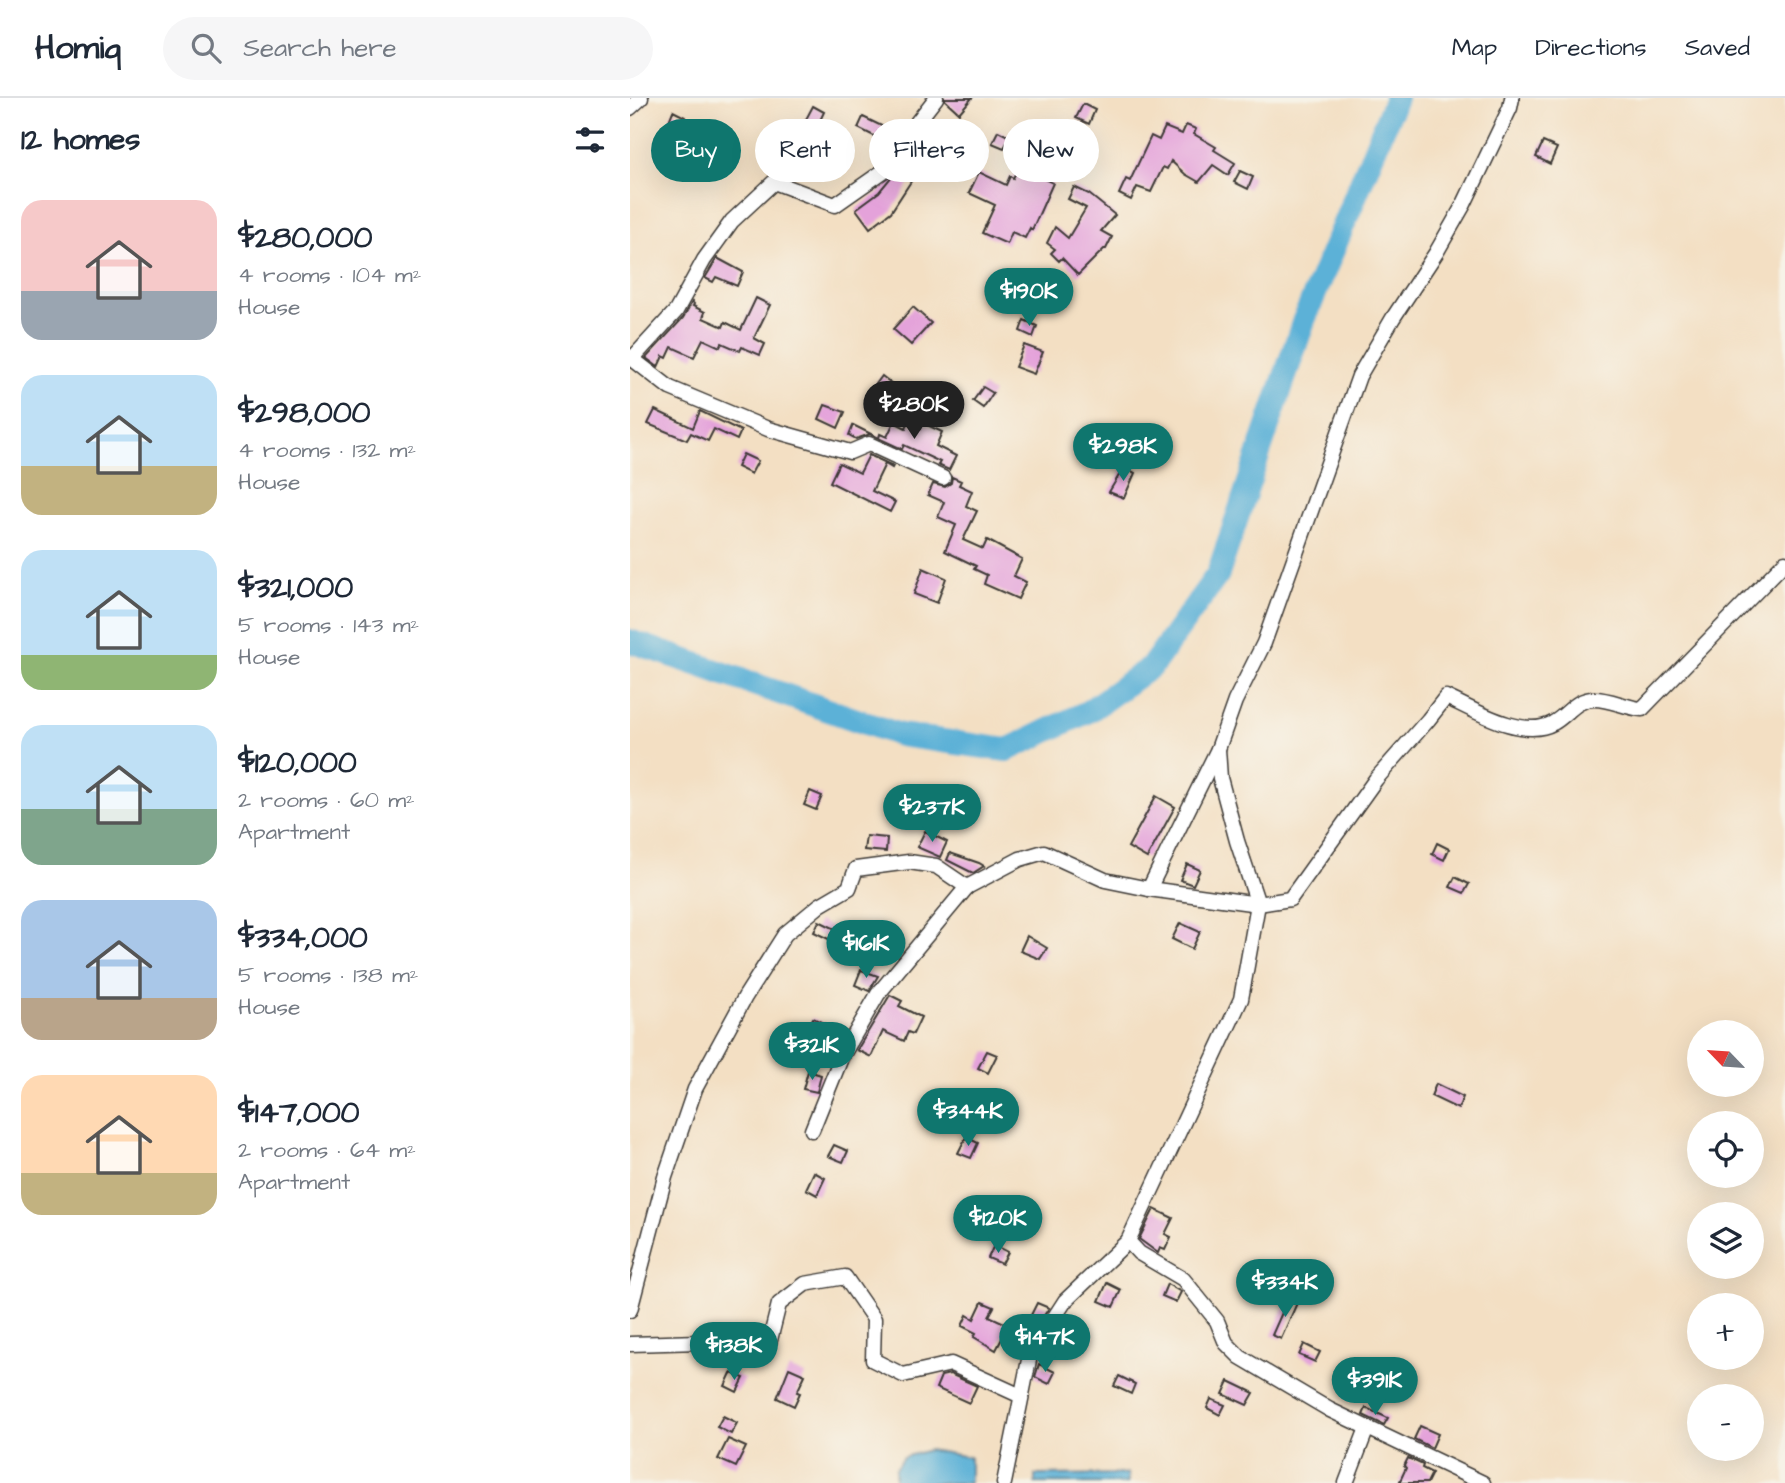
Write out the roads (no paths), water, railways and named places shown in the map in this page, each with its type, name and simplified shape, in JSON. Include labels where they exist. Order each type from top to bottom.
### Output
[{"type":"street","points":[[630,108],[640,98]]},
{"type":"street","points":[[936,98],[901,143],[885,170],[835,205],[774,182],[732,221],[704,260],[676,311],[631,358],[670,388],[768,429],[850,452],[869,444],[943,478]]},
{"type":"street","points":[[1149,889],[1218,749],[1235,701],[1264,643],[1359,376],[1464,204],[1510,108],[1511,98]]},
{"type":"street","points":[[812,1130],[841,1058],[878,994],[909,953],[967,887],[1020,859],[1045,852],[1104,880],[1149,889],[1258,904],[1290,899],[1376,779],[1446,697],[1487,716],[1525,729],[1555,722],[1579,702],[1593,699],[1642,709],[1686,667],[1785,562]]},
{"type":"street","points":[[1004,1483],[1030,1355],[1065,1301],[1128,1241],[1241,999],[1258,904],[1220,778],[1218,749]]},
{"type":"street","points":[[630,1310],[665,1177],[695,1089],[745,997],[785,934],[820,905],[849,888],[856,869],[909,862],[936,866],[967,887]]},
{"type":"street","points":[[1128,1241],[1139,1253],[1184,1279],[1217,1321],[1226,1343],[1240,1357],[1330,1410],[1483,1483]]},
{"type":"street","points":[[630,1344],[770,1340],[779,1304],[805,1284],[845,1277],[874,1319],[873,1360],[903,1375],[951,1364],[1021,1396]]},
{"type":"street","points":[[1346,1483],[1367,1428]]},
{"type":"water","points":[[929,1450],[970,1457],[970,1483],[895,1483],[895,1469],[903,1457]]},
{"type":"water","points":[[1128,1474],[1128,1483],[1035,1483],[1035,1475]]},
{"type":"waterway","points":[[630,641],[900,735],[1007,750],[1089,711],[1152,666],[1218,574],[1304,320],[1396,98]]}]
